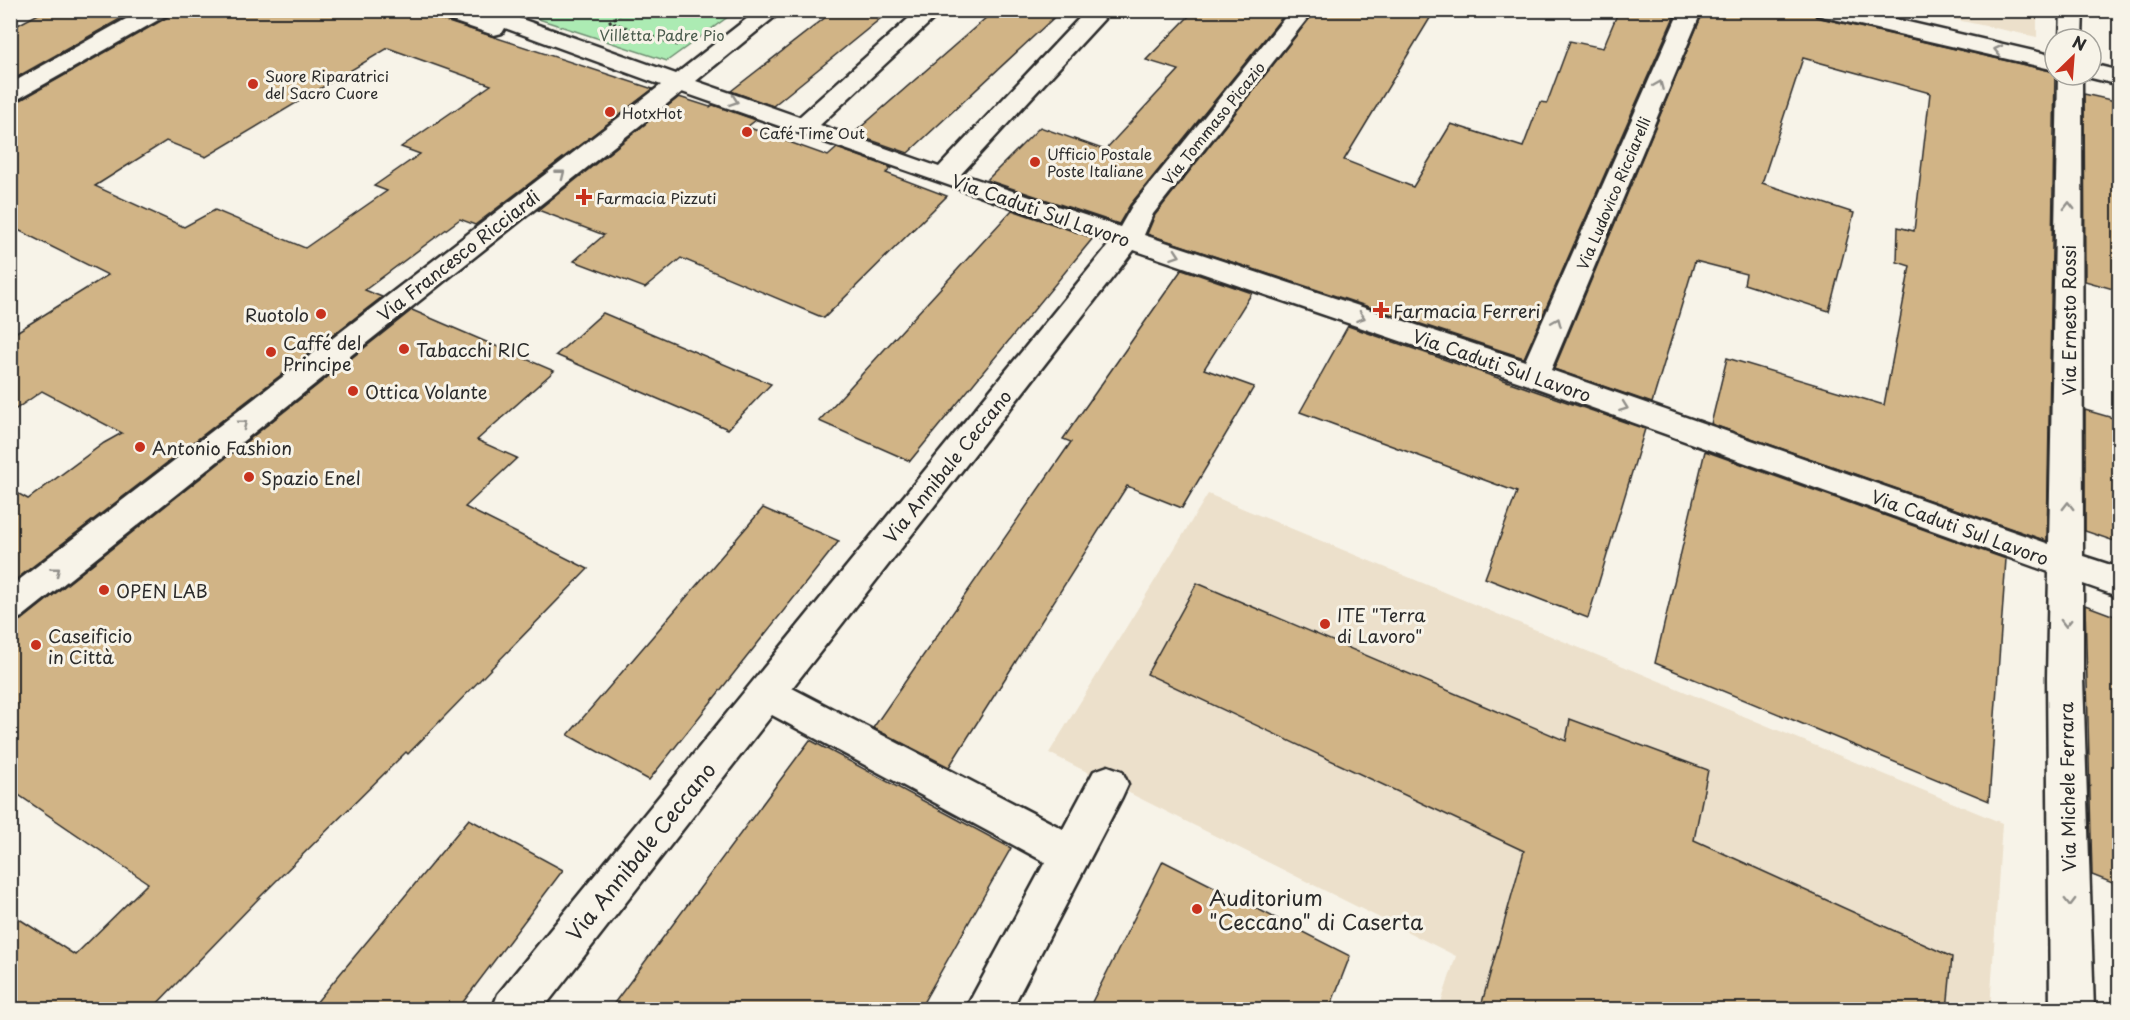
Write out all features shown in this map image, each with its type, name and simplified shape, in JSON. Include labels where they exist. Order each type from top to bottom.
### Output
[{"type":"street","points":[[10,94],[159,10]]},
{"type":"street","name":"Via Francesco Ricciardi","points":[[10,607],[772,10]]},
{"type":"street","points":[[804,126],[932,10]]},
{"type":"street","name":"Via Tommaso Picazio","points":[[1128,239],[1141,212],[1303,10]]},
{"type":"street","name":"Via Ludovico Ricciarelli","points":[[1534,375],[1691,10]]},
{"type":"street","points":[[1825,10],[2043,60]]},
{"type":"street","points":[[2071,27],[2072,10]]},
{"type":"street","name":"Via Caduti Sul Lavoro","points":[[460,12],[674,86],[804,126],[944,177],[1534,375],[2120,583]]},
{"type":"street","points":[[944,177],[1094,12]]},
{"type":"street","points":[[2103,74],[2120,78]]},
{"type":"street","name":"Via Ernesto Rossi","points":[[2068,565],[2070,87]]},
{"type":"street","name":"Via Annibale Ceccano","points":[[514,1010],[1128,239]]},
{"type":"street","name":"Via Michele Ferrara","points":[[2068,565],[2065,678],[2072,1010]]},
{"type":"street","points":[[766,693],[1071,855]]},
{"type":"street","points":[[987,1010],[1108,784]]},
{"type":"path","points":[[690,10],[637,14],[627,10],[609,22],[712,57]]},
{"type":"shaded area","points":[[1915,11],[2037,11],[2037,37]]},
{"type":"shaded area","name":"ITE \"Terra di Lavoro\"","points":[[1208,494],[2002,823],[1990,1009],[1439,1009],[1456,956],[1049,753]]},
{"type":"green space","name":"Villetta Padre Pio","points":[[514,11],[736,11],[667,61]]},
{"type":"building","points":[[46,10],[136,10],[10,81],[10,29]]},
{"type":"building","points":[[172,10],[420,10],[433,17],[653,89],[475,225],[460,219],[365,290],[382,297],[10,584],[10,489],[28,499],[104,443],[122,433],[42,391],[10,413],[10,336],[108,275],[10,226],[10,103],[19,101],[168,17]],"holes":[[[388,48],[491,85],[401,147],[420,154],[374,186],[387,191],[305,248],[215,210],[184,227],[95,186],[166,141],[206,157]]]},
{"type":"building","points":[[835,10],[891,10],[773,106],[731,91]]},
{"type":"building","points":[[995,10],[1062,10],[908,153],[853,134]]},
{"type":"building","points":[[1195,10],[1288,10],[1130,205],[1119,224],[987,180],[1040,127],[1105,150],[1179,70],[1146,60]]},
{"type":"building","points":[[1316,10],[1435,10],[1344,160],[1413,187],[1451,124],[1523,147],[1540,102],[1547,103],[1570,41],[1603,48],[1619,10],[1677,10],[1524,358],[1147,234],[1155,215]]},
{"type":"building","points":[[1704,10],[1812,10],[1816,17],[2043,69],[2043,87],[2055,87],[2047,541],[1711,424],[1727,358],[1884,405],[1910,266],[1897,262],[1898,227],[1914,231],[1930,93],[1803,58],[1762,183],[1854,213],[1829,311],[1744,284],[1746,274],[1695,261],[1652,403],[1554,369]]},
{"type":"building","points":[[2084,94],[2120,102],[2120,291],[2085,281]]},
{"type":"building","points":[[679,97],[710,107],[713,105],[756,120],[747,127],[828,156],[837,148],[892,168],[886,173],[947,196],[824,318],[681,258],[645,288],[574,261],[604,235],[538,210]]},
{"type":"building","points":[[1012,210],[1093,238],[910,461],[819,421]]},
{"type":"building","points":[[1182,269],[1252,293],[1204,369],[1254,387],[1182,508],[1127,486],[949,767],[873,728],[1071,442],[1063,439]]},
{"type":"building","points":[[412,310],[554,371],[477,440],[517,458],[465,507],[588,569],[408,754],[406,752],[260,897],[151,1010],[10,1010],[10,913],[75,955],[148,883],[10,789],[10,624],[23,619]]},
{"type":"building","points":[[603,313],[771,384],[728,429],[556,355]]},
{"type":"building","points":[[1348,326],[1645,429],[1588,618],[1485,578],[1517,492],[1300,412]]},
{"type":"building","points":[[2085,410],[2120,420],[2120,543],[2085,531]]},
{"type":"building","points":[[1705,451],[2006,559],[1989,801],[1655,663]]},
{"type":"building","points":[[763,508],[839,541],[649,780],[568,735]]},
{"type":"building","name":"ITE \"Terra di Lavoro\"","points":[[1197,583],[1566,741],[1570,719],[1708,770],[1694,840],[1952,957],[1947,1010],[1480,1010],[1524,851],[1147,674]]},
{"type":"building","points":[[2085,605],[2120,618],[2120,886],[2092,875]]},
{"type":"building","points":[[810,740],[1011,848],[919,1010],[609,1010]]},
{"type":"building","points":[[469,819],[563,870],[457,1010],[310,1010]]},
{"type":"building","name":"Auditorium \"Ceccano\" di Caserta","points":[[1163,861],[1350,956],[1329,1010],[1088,1010]]},
{"type":"place","name":"Suore Riparatrici del Sacro Cuore","points":[[253,84]]},
{"type":"place","name":"HotxHot","points":[[610,112]]},
{"type":"place","name":"Café Time Out","points":[[747,132]]},
{"type":"place","name":"Ufficio Postale Poste Italiane","points":[[1035,162]]},
{"type":"place","name":"Farmacia Pizzuti","points":[[584,197]]},
{"type":"place","name":"Farmacia Ferreri","points":[[1381,310]]},
{"type":"place","name":"Ruotolo","points":[[321,314]]},
{"type":"place","name":"Tabacchi RIC","points":[[404,349]]},
{"type":"place","name":"Caffé del Principe","points":[[271,352]]},
{"type":"place","name":"Ottica Volante","points":[[353,391]]},
{"type":"place","name":"Antonio Fashion","points":[[140,447]]},
{"type":"place","name":"Spazio Enel","points":[[249,477]]},
{"type":"place","name":"OPEN LAB","points":[[104,590]]},
{"type":"place","name":"ITE \"Terra di Lavoro\"","points":[[1325,624]]},
{"type":"place","name":"Caseificio in Città","points":[[36,645]]},
{"type":"place","name":"Auditorium \"Ceccano\" di Caserta","points":[[1197,909]]}]
